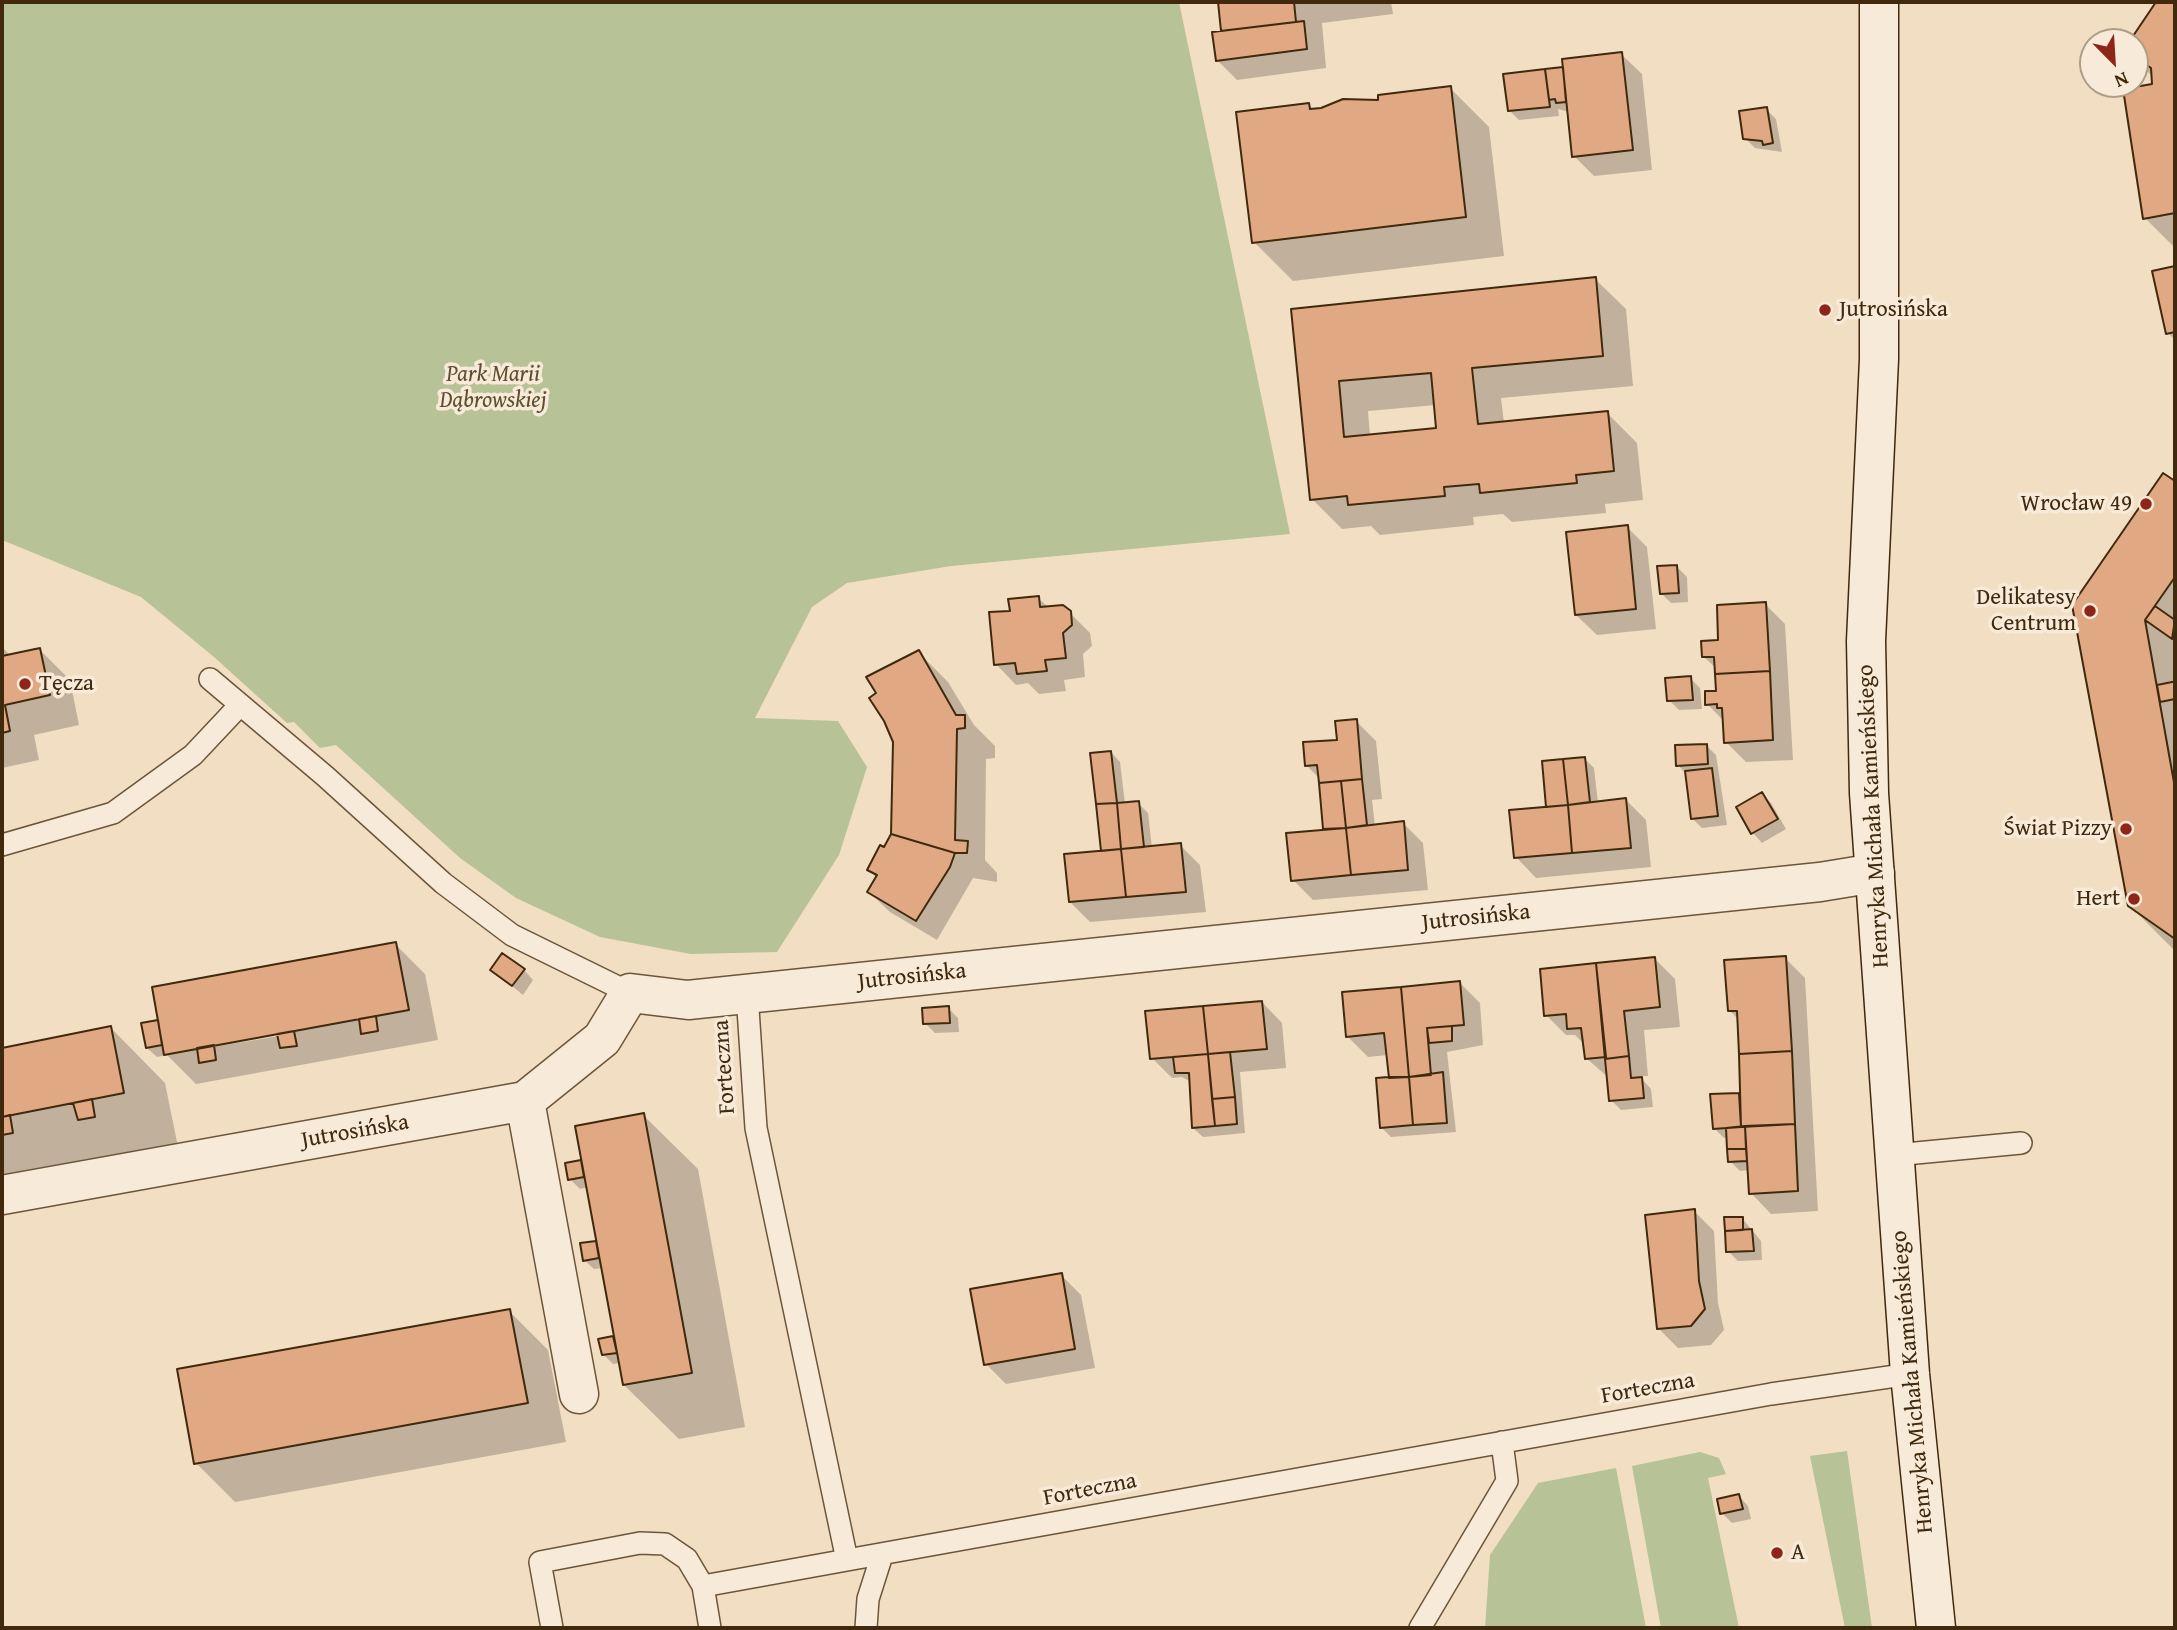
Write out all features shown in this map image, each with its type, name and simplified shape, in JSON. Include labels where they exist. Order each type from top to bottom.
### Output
[{"type":"street","name":"Henryka Michała Kamieńskiego","points":[[1879,2],[1879,359],[1866,641],[1869,793],[1910,1374],[1936,1628]]},
{"type":"street","name":"Jutrosińska","points":[[2,1195],[525,1101],[602,1039],[630,993],[688,1000],[1820,882],[1875,873]]},
{"type":"street","points":[[525,1101],[579,1394]]},
{"type":"lane","points":[[210,679],[443,883],[502,927],[630,993]]},
{"type":"lane","points":[[2,845],[113,813],[193,755],[240,705]]},
{"type":"lane","name":"Forteczna","points":[[747,994],[756,1128],[847,1560],[1771,1394],[1910,1374]]},
{"type":"lane","points":[[1895,1155],[2021,1143]]},
{"type":"lane","points":[[1420,1628],[1507,1481],[1502,1442]]},
{"type":"lane","points":[[552,1628],[540,1562],[640,1543],[665,1544],[687,1559],[703,1586],[710,1628]]},
{"type":"lane","points":[[866,1628],[868,1599],[882,1555]]},
{"type":"lane","points":[[703,1586],[847,1560]]},
{"type":"green space","name":"Park Marii Dąbrowskiej","points":[[2,2],[1179,2],[1290,534],[951,566],[847,583],[812,607],[755,718],[838,721],[867,767],[839,855],[777,952],[691,954],[600,937],[516,898],[460,858],[336,745],[320,748],[294,722],[287,723],[214,657],[141,597],[2,540]]},
{"type":"green space","points":[[1847,1451],[1872,1628],[1845,1628],[1810,1456]]},
{"type":"green space","points":[[1700,1452],[1719,1458],[1726,1474],[1708,1478],[1739,1628],[1661,1628],[1632,1466]]},
{"type":"green space","points":[[1616,1468],[1646,1628],[1485,1628],[1490,1555],[1538,1483]]},
{"type":"building","points":[[1218,2],[1294,2],[1296,22],[1221,31]]},
{"type":"building","points":[[2156,2],[2175,2],[2175,213],[2143,219],[2124,98],[2149,98],[2149,85],[2152,84],[2149,28],[2138,28]]},
{"type":"building","points":[[1304,21],[1307,49],[1216,61],[1212,32]]},
{"type":"building","points":[[1622,52],[1633,150],[1572,157],[1562,59]]},
{"type":"building","points":[[1563,67],[1566,102],[1556,103],[1555,99],[1549,100],[1545,69]]},
{"type":"building","points":[[1545,69],[1550,107],[1508,111],[1503,74]]},
{"type":"building","points":[[1451,86],[1466,217],[1252,243],[1236,112],[1309,103],[1310,109],[1321,108],[1343,99],[1378,100],[1378,95]]},
{"type":"building","points":[[1767,107],[1773,143],[1763,145],[1762,141],[1743,139],[1739,111]]},
{"type":"building","points":[[2175,266],[2175,332],[2166,334],[2152,271]]},
{"type":"building","points":[[1596,277],[1603,356],[1472,368],[1478,424],[1608,411],[1614,471],[1576,475],[1577,483],[1480,493],[1479,484],[1444,487],[1445,496],[1348,505],[1347,496],[1310,500],[1291,309]],"holes":[[[1431,373],[1436,428],[1344,437],[1339,381]]]},
{"type":"building","points":[[2163,473],[2175,481],[2175,577],[2145,620],[2175,788],[2175,939],[2128,906],[2072,605]]},
{"type":"building","points":[[1628,525],[1636,609],[1575,615],[1566,532]]},
{"type":"building","points":[[1677,565],[1679,593],[1660,594],[1657,566]]},
{"type":"building","points":[[1039,596],[1040,607],[1063,605],[1071,611],[1072,625],[1063,633],[1066,658],[1045,660],[1047,671],[1017,674],[1015,663],[994,665],[989,612],[1010,611],[1008,599]]},
{"type":"building","points":[[1766,602],[1770,671],[1715,674],[1714,657],[1702,657],[1701,641],[1718,640],[1717,605]]},
{"type":"building","points":[[2155,606],[2175,620],[2172,639],[2145,620]]},
{"type":"building","name":"Tęcza","points":[[40,648],[50,695],[5,705],[10,731],[2,733],[2,656]]},
{"type":"building","points":[[919,650],[956,715],[965,715],[965,728],[957,729],[955,840],[968,841],[967,853],[955,853],[891,834],[893,742],[884,721],[869,698],[876,693],[866,677]]},
{"type":"building","points":[[1770,671],[1773,740],[1724,743],[1722,708],[1717,708],[1717,704],[1705,705],[1705,691],[1716,691],[1715,674]]},
{"type":"building","points":[[1691,676],[1693,700],[1667,701],[1665,678]]},
{"type":"building","points":[[2175,682],[2175,699],[2160,702],[2157,685]]},
{"type":"building","points":[[1357,719],[1362,779],[1319,783],[1317,765],[1305,766],[1303,742],[1337,740],[1335,721]]},
{"type":"building","points":[[1707,744],[1708,764],[1676,766],[1675,745]]},
{"type":"building","points":[[1111,751],[1117,803],[1096,804],[1090,753]]},
{"type":"building","points":[[1585,757],[1590,802],[1568,805],[1563,759]]},
{"type":"building","points":[[1563,759],[1568,805],[1546,807],[1542,761]]},
{"type":"building","points":[[1712,768],[1718,816],[1691,819],[1685,771]]},
{"type":"building","points":[[1362,779],[1367,825],[1346,828],[1341,781]]},
{"type":"building","points":[[1341,781],[1346,828],[1323,829],[1319,783]]},
{"type":"building","points":[[1762,792],[1778,819],[1751,834],[1736,807]]},
{"type":"building","points":[[1626,798],[1631,848],[1572,853],[1568,805]]},
{"type":"building","points":[[1139,801],[1144,847],[1121,849],[1117,803]]},
{"type":"building","points":[[1117,803],[1121,849],[1101,851],[1096,804]]},
{"type":"building","points":[[1568,805],[1572,853],[1514,858],[1509,810]]},
{"type":"building","points":[[1404,821],[1408,870],[1351,875],[1346,828]]},
{"type":"building","points":[[1346,828],[1351,875],[1291,881],[1286,833]]},
{"type":"building","points":[[891,834],[955,853],[950,867],[916,921],[867,892],[877,875],[867,870],[880,845],[884,847]]},
{"type":"building","points":[[1181,843],[1186,892],[1126,897],[1121,849]]},
{"type":"building","points":[[1121,849],[1126,897],[1069,902],[1064,854]]},
{"type":"building","points":[[396,942],[409,1010],[164,1055],[152,987]]},
{"type":"building","points":[[502,953],[525,969],[512,986],[490,970]]},
{"type":"building","points":[[1786,956],[1792,1051],[1739,1054],[1737,1011],[1728,1011],[1724,960]]},
{"type":"building","points":[[1655,957],[1660,1007],[1624,1011],[1629,1056],[1605,1059],[1596,963]]},
{"type":"building","points":[[1596,963],[1606,1057],[1585,1059],[1581,1028],[1567,1029],[1566,1014],[1544,1016],[1540,969]]},
{"type":"building","points":[[1460,981],[1464,1025],[1427,1028],[1431,1075],[1409,1077],[1401,987]]},
{"type":"building","points":[[1401,987],[1409,1077],[1389,1078],[1384,1033],[1346,1037],[1342,992]]},
{"type":"building","points":[[1262,1001],[1267,1049],[1208,1054],[1203,1006]]},
{"type":"building","points":[[949,1006],[950,1023],[923,1024],[922,1008]]},
{"type":"building","points":[[1203,1006],[1208,1054],[1150,1059],[1145,1011]]},
{"type":"building","points":[[376,1016],[378,1031],[361,1034],[359,1019]]},
{"type":"building","points":[[158,1020],[162,1045],[146,1048],[141,1023]]},
{"type":"building","points":[[111,1026],[124,1093],[2,1117],[2,1048]]},
{"type":"building","points":[[1452,1026],[1452,1041],[1429,1043],[1427,1028]]},
{"type":"building","points":[[294,1031],[297,1046],[280,1048],[277,1034]]},
{"type":"building","points":[[214,1045],[216,1060],[199,1063],[197,1048]]},
{"type":"building","points":[[1792,1051],[1795,1124],[1741,1127],[1739,1054]]},
{"type":"building","points":[[1230,1052],[1235,1097],[1212,1099],[1208,1054]]},
{"type":"building","points":[[1208,1054],[1215,1126],[1192,1128],[1189,1073],[1175,1073],[1173,1057]]},
{"type":"building","points":[[1629,1056],[1631,1078],[1642,1077],[1644,1098],[1609,1101],[1605,1059]]},
{"type":"building","points":[[1443,1072],[1447,1123],[1413,1125],[1409,1077]]},
{"type":"building","points":[[1409,1077],[1413,1125],[1380,1128],[1376,1078]]},
{"type":"building","points":[[1739,1093],[1741,1127],[1713,1129],[1710,1094]]},
{"type":"building","points":[[1235,1097],[1237,1124],[1215,1126],[1212,1099]]},
{"type":"building","points":[[92,1099],[95,1117],[78,1120],[73,1103]]},
{"type":"building","points":[[644,1113],[692,1373],[623,1385],[575,1126]]},
{"type":"building","points":[[10,1115],[13,1133],[2,1135],[2,1117]]},
{"type":"building","points":[[1795,1124],[1798,1191],[1749,1194],[1745,1126]]},
{"type":"building","points":[[1745,1126],[1746,1149],[1727,1149],[1726,1128]]},
{"type":"building","points":[[1727,1149],[1746,1149],[1747,1161],[1728,1162]]},
{"type":"building","points":[[581,1160],[584,1177],[568,1180],[565,1163]]},
{"type":"building","points":[[1695,1209],[1699,1281],[1705,1309],[1691,1326],[1657,1329],[1645,1215]]},
{"type":"building","points":[[1724,1217],[1743,1217],[1743,1230],[1725,1231]]},
{"type":"building","points":[[1752,1229],[1754,1251],[1726,1252],[1725,1231]]},
{"type":"building","points":[[596,1241],[599,1258],[583,1261],[580,1243]]},
{"type":"building","points":[[1062,1273],[1075,1349],[984,1365],[970,1289]]},
{"type":"building","points":[[510,1309],[528,1403],[194,1464],[177,1369]]},
{"type":"building","points":[[613,1336],[617,1353],[602,1355],[598,1339]]},
{"type":"building","points":[[1739,1494],[1743,1509],[1720,1514],[1717,1499]]},
{"type":"place","name":"Jutrosińska","points":[[1825,310]]},
{"type":"place","name":"Wrocław 49","points":[[2146,504]]},
{"type":"place","name":"Delikatesy Centrum","points":[[2090,611]]},
{"type":"place","name":"Tęcza","points":[[25,684]]},
{"type":"place","name":"Świat Pizzy","points":[[2126,829]]},
{"type":"place","name":"Hert","points":[[2134,899]]},
{"type":"place","name":"A","points":[[1777,1553]]}]
